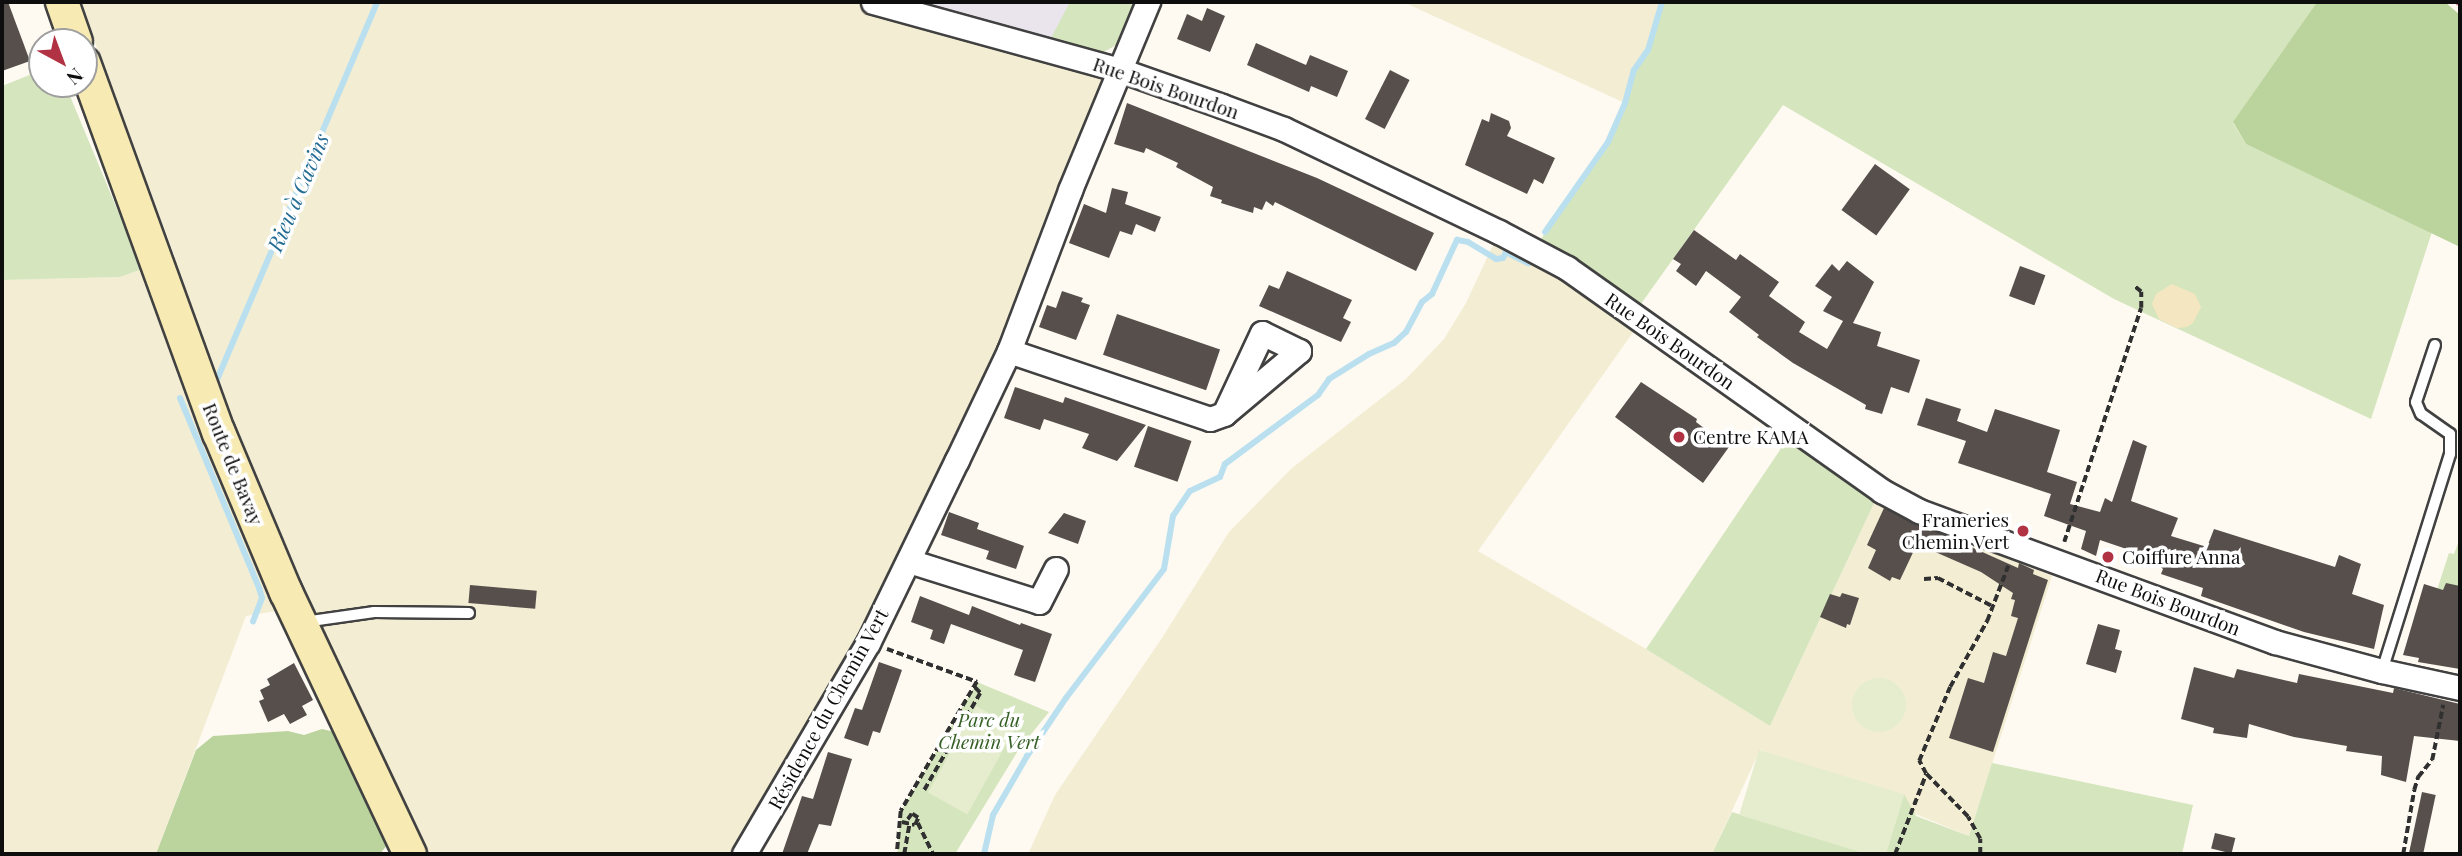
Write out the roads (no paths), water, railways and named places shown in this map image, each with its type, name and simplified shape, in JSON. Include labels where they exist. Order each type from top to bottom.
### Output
[{"type":"main road","points":[[62,2],[71,28]]},
{"type":"main road","name":"Route de Bavay","points":[[97,98],[219,433],[300,623],[410,854]]},
{"type":"street","name":"Rue Bois Bourdon","points":[[873,2],[1120,70],[1284,129],[1500,232],[1567,268],[1882,491],[1919,511],[2264,638],[2382,671],[2453,687]]},
{"type":"street","name":"Résidence du Chemin Vert","points":[[744,854],[868,643],[1009,351],[1069,190],[1148,2]]},
{"type":"street","points":[[1009,351],[1198,417],[1210,419],[1224,414]]},
{"type":"street","points":[[909,561],[1039,602],[1056,569]]},
{"type":"lane","points":[[2382,671],[2450,454],[2450,434],[2421,414],[2416,402],[2435,345]]},
{"type":"lane","points":[[300,623],[374,612],[469,613]]},
{"type":"waterway","name":"Rieu à Cavins","points":[[216,382],[377,2]]},
{"type":"waterway","points":[[1545,232],[1608,142],[1625,103],[1634,70],[1648,50],[1662,2]]},
{"type":"waterway","points":[[984,854],[993,815],[1027,756],[1066,698],[1164,569],[1173,516],[1190,491],[1220,477],[1225,464],[1318,395],[1329,379],[1369,354],[1394,343],[1406,332],[1422,302],[1432,294],[1457,240],[1468,242],[1496,259],[1503,258],[1506,252],[1528,263]]},
{"type":"waterway","points":[[180,398],[259,588],[262,598],[253,621]]},
{"type":"place","name":"Centre KAMA","points":[[1679,437]]},
{"type":"place","name":"Frameries Chemin Vert","points":[[2023,531]]},
{"type":"place","name":"Coiffure Anna","points":[[2108,557]]},
{"type":"park label","name":"Parc du Chemin Vert","points":[[989,731]]}]
